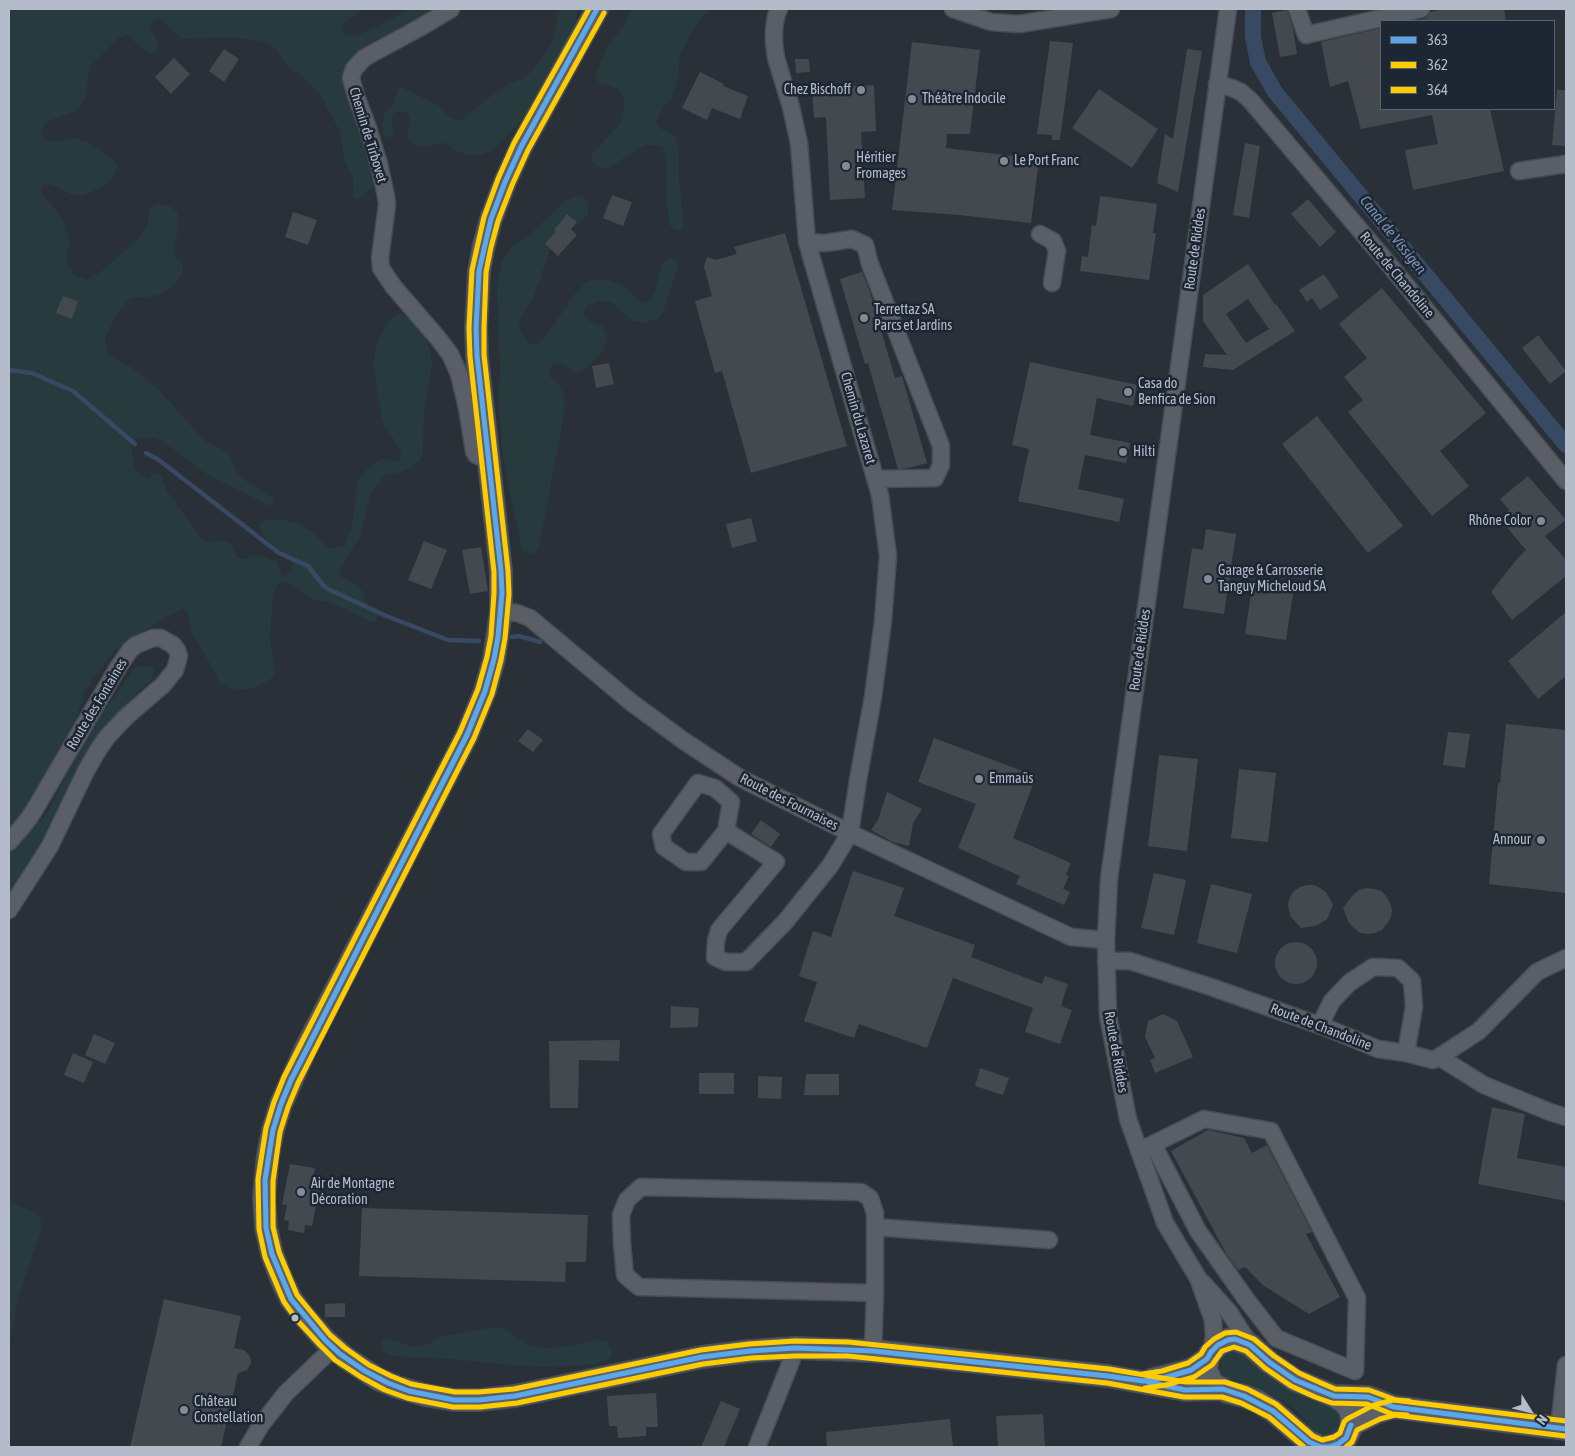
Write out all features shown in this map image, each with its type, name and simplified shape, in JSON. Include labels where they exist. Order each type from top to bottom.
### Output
[{"type":"main road","points":[[597,9],[521,148],[497,201],[484,245],[477,297],[476,356],[501,571],[509,612],[485,691],[474,719],[306,1048],[281,1104],[273,1130],[264,1197],[266,1228],[272,1254],[281,1278],[291,1299],[311,1325],[333,1348],[365,1371],[397,1387],[409,1392],[440,1398],[467,1401],[494,1399],[702,1357],[794,1348],[873,1351],[1088,1373],[1143,1381],[1185,1390],[1223,1389]]},
{"type":"main road","points":[[1143,1381],[1164,1378],[1191,1370],[1218,1345],[1235,1339],[1250,1345],[1269,1362],[1295,1380],[1344,1402],[1350,1410],[1348,1437]]},
{"type":"main road","points":[[1209,1355],[1206,1369],[1212,1383],[1244,1396],[1273,1411],[1311,1445],[1329,1447],[1338,1444],[1377,1412],[1394,1407]]},
{"type":"main road","points":[[1334,1396],[1368,1398],[1394,1407],[1563,1428]]},
{"type":"street","name":"Chemin de Tirbovet","points":[[451,9],[364,58],[354,69],[351,78],[379,164],[386,196],[387,205],[380,258],[381,268],[393,286],[437,336],[450,354],[459,374],[474,450],[476,455],[481,457],[488,456]]},
{"type":"street","name":"Chemin du Lazaret","points":[[779,9],[776,16],[774,42],[776,58],[791,107],[799,143],[807,242],[876,479],[888,556],[883,621],[873,697],[850,833]]},
{"type":"street","points":[[953,9],[991,22],[1019,24],[1111,9]]},
{"type":"street","name":"Route de Riddes","points":[[1209,1355],[1214,1337],[1213,1320],[1198,1278],[1165,1223],[1146,1148],[1128,1119],[1108,1016],[1106,940],[1109,879],[1228,9]]},
{"type":"street","points":[[1297,9],[1306,35],[1421,9]]},
{"type":"street","name":"Route de Chandoline","points":[[1217,84],[1237,90],[1251,101],[1392,268],[1566,481]]},
{"type":"street","points":[[1519,172],[1566,164]]},
{"type":"street","points":[[1040,234],[1053,241],[1058,251],[1052,283]]},
{"type":"street","points":[[807,242],[826,243],[852,239],[866,245],[870,264],[941,446],[941,465],[934,478],[876,479]]},
{"type":"street","name":"Route des Fournaises","points":[[509,612],[530,618],[632,703],[684,742],[740,778],[850,833],[1072,937],[1106,940]]},
{"type":"street","name":"Route des Fontaines","points":[[9,842],[35,810],[112,676],[130,650],[136,645],[153,638],[161,638],[173,645],[179,656],[175,670],[163,685],[126,716],[98,750],[50,846],[9,910]]},
{"type":"street","points":[[698,783],[715,788],[731,802],[726,831],[701,862],[686,862],[664,847],[661,834],[698,783]]},
{"type":"street","points":[[726,831],[776,862],[719,930],[715,957],[726,962],[746,962],[785,922],[830,866],[850,833]]},
{"type":"street","points":[[1566,958],[1537,972],[1479,1031],[1439,1057],[1484,1085],[1566,1117]]},
{"type":"street","name":"Route de Chandoline","points":[[1106,961],[1130,961],[1211,987],[1320,1025],[1378,1049],[1406,1053],[1433,1060],[1439,1057]]},
{"type":"street","points":[[1320,1025],[1332,1001],[1349,983],[1373,966],[1398,968],[1412,981],[1414,1006],[1406,1053]]},
{"type":"street","points":[[1204,1119],[1271,1131],[1358,1298],[1355,1371],[1276,1338],[1246,1300],[1198,1231],[1146,1148],[1204,1119]]},
{"type":"street","points":[[873,1351],[875,1293],[875,1213],[870,1198],[861,1192],[641,1187],[627,1200],[621,1215],[625,1275],[639,1287],[875,1293]]},
{"type":"street","points":[[875,1227],[1049,1240]]},
{"type":"street","name":"Route de Riddes","points":[[1198,1278],[1229,1312],[1250,1345]]},
{"type":"street","points":[[248,1447],[286,1393],[333,1348]]},
{"type":"street","points":[[756,1447],[792,1359],[794,1348]]},
{"type":"street","points":[[1563,1428],[1566,1365]]},
{"type":"green space","points":[[9,9],[365,9],[346,20],[341,30],[346,35],[354,36],[372,29],[410,9],[441,9],[371,45],[352,58],[347,68],[376,173],[374,185],[357,200],[353,198],[353,177],[345,163],[340,132],[320,94],[301,75],[288,67],[276,49],[267,42],[231,37],[182,39],[170,29],[164,20],[156,19],[149,26],[158,43],[156,52],[149,53],[142,49],[128,35],[118,38],[90,66],[85,100],[77,111],[47,121],[41,131],[46,139],[54,142],[74,138],[90,143],[110,157],[118,166],[113,177],[100,188],[81,196],[70,194],[47,184],[41,187],[41,194],[53,206],[64,222],[70,244],[66,252],[66,263],[74,275],[87,280],[102,271],[140,237],[147,225],[150,208],[156,203],[169,206],[177,211],[179,224],[174,250],[176,258],[183,265],[183,273],[173,287],[161,294],[129,299],[116,315],[105,339],[108,354],[131,367],[156,387],[206,442],[223,450],[230,456],[236,472],[246,481],[274,499],[274,503],[270,506],[206,474],[162,441],[153,438],[136,438],[131,445],[135,469],[147,479],[155,473],[160,474],[167,491],[201,538],[206,542],[227,541],[232,545],[236,557],[243,559],[258,555],[276,561],[281,575],[285,576],[293,566],[290,559],[265,538],[259,527],[262,521],[280,519],[298,524],[312,531],[330,548],[345,545],[352,526],[358,480],[368,468],[380,459],[396,462],[401,458],[401,451],[382,421],[373,364],[377,343],[389,320],[395,315],[411,316],[422,328],[430,350],[432,365],[424,410],[423,451],[421,459],[412,467],[398,473],[386,474],[376,486],[370,496],[360,536],[339,572],[340,576],[359,586],[366,605],[377,613],[375,621],[371,622],[332,603],[314,600],[284,581],[278,584],[273,597],[270,636],[275,674],[268,682],[247,690],[232,689],[220,683],[192,633],[186,609],[181,609],[167,616],[115,650],[85,690],[73,730],[53,770],[9,834]]},
{"type":"green space","points":[[560,9],[579,9],[569,38],[535,102],[516,127],[495,148],[481,155],[468,155],[442,143],[423,147],[414,145],[407,132],[410,123],[409,115],[398,111],[392,116],[394,132],[391,137],[387,138],[383,133],[382,122],[385,113],[393,105],[397,91],[401,87],[440,106],[447,115],[461,120],[492,95],[525,77],[531,72],[552,42]]},
{"type":"green space","points":[[631,9],[710,9],[698,22],[680,55],[678,78],[673,95],[659,114],[656,123],[661,129],[668,131],[676,137],[679,151],[679,180],[684,224],[682,230],[676,230],[671,227],[669,221],[666,196],[666,161],[663,148],[656,145],[645,145],[606,169],[597,167],[592,161],[591,154],[620,124],[623,113],[624,100],[619,90],[600,84],[596,79],[597,71],[606,49],[626,23]]},
{"type":"green space","points":[[576,196],[584,197],[588,203],[588,214],[580,224],[565,231],[552,244],[534,296],[520,320],[519,329],[528,344],[535,344],[544,339],[573,296],[586,282],[597,279],[611,281],[627,288],[643,303],[648,302],[654,294],[662,265],[666,259],[672,258],[677,261],[678,266],[663,313],[657,319],[644,323],[633,321],[611,302],[601,301],[587,306],[583,314],[587,320],[602,326],[607,336],[604,350],[579,372],[573,371],[562,363],[555,363],[550,368],[550,377],[559,385],[564,396],[565,409],[539,547],[534,553],[528,554],[522,550],[503,459],[498,398],[500,372],[497,286],[502,262],[512,247],[529,235],[566,200]]},
{"type":"green space","points":[[136,666],[155,667],[151,680],[112,718],[79,769],[53,828],[9,898],[9,854],[47,813],[90,730]]},
{"type":"green space","points":[[9,1202],[35,1212],[41,1220],[41,1230],[19,1296],[9,1346]]},
{"type":"green space","points":[[494,1327],[503,1328],[529,1345],[543,1348],[565,1347],[598,1340],[608,1342],[612,1351],[610,1358],[596,1364],[546,1367],[392,1356],[383,1352],[381,1346],[383,1340],[388,1339],[414,1347],[428,1344],[442,1336]]},
{"type":"green space","points":[[1231,1352],[1239,1352],[1264,1373],[1297,1393],[1312,1401],[1334,1408],[1339,1412],[1341,1419],[1342,1425],[1338,1431],[1330,1436],[1316,1432],[1295,1409],[1283,1401],[1267,1392],[1227,1378],[1221,1374],[1221,1360],[1224,1355]]},
{"type":"building","points":[[1444,9],[1504,9],[1506,20],[1418,20],[1424,19],[1430,12]]},
{"type":"building","points":[[1287,10],[1293,28],[1297,54],[1280,57],[1272,13]]},
{"type":"building","points":[[1380,28],[1380,110],[1490,110],[1504,171],[1413,190],[1405,150],[1438,144],[1432,115],[1361,129],[1348,81],[1330,87],[1321,42]]},
{"type":"building","points":[[1050,41],[1073,43],[1060,140],[1052,140],[1052,135],[1037,134]]},
{"type":"building","points":[[912,42],[980,50],[970,134],[947,134],[946,148],[1039,159],[1031,223],[892,210]]},
{"type":"building","points":[[224,49],[239,59],[224,82],[209,71]]},
{"type":"building","points":[[1187,49],[1202,51],[1178,192],[1157,183],[1165,134],[1173,139]]},
{"type":"building","points":[[174,58],[190,74],[171,94],[155,77]]},
{"type":"building","points":[[795,59],[809,59],[810,72],[796,73]]},
{"type":"building","points":[[700,72],[724,84],[723,86],[748,96],[740,119],[712,108],[707,120],[682,108]]},
{"type":"building","points":[[874,85],[876,131],[861,132],[865,198],[830,200],[826,117],[814,118],[812,88]]},
{"type":"building","points":[[1099,89],[1158,129],[1132,168],[1072,128]]},
{"type":"building","points":[[1557,90],[1566,90],[1566,146],[1552,145]]},
{"type":"building","points":[[1245,143],[1260,146],[1249,218],[1233,215]]},
{"type":"building","points":[[612,195],[632,202],[623,226],[603,218]]},
{"type":"building","points":[[1100,196],[1157,204],[1153,233],[1156,233],[1149,280],[1080,271],[1082,256],[1088,257],[1092,225],[1096,226]]},
{"type":"building","points":[[1308,199],[1336,232],[1320,247],[1291,214]]},
{"type":"building","points":[[293,212],[317,220],[308,245],[285,237]]},
{"type":"building","points":[[567,214],[577,222],[571,229],[577,235],[558,256],[545,244]]},
{"type":"building","points":[[785,233],[847,446],[751,473],[722,371],[715,373],[695,301],[712,296],[704,267],[707,257],[716,260],[737,254],[734,247]]},
{"type":"building","points":[[1248,264],[1295,331],[1233,370],[1203,367],[1205,354],[1227,355],[1203,321],[1203,295]],"holes":[[[1248,299],[1269,329],[1246,343],[1226,314]]]},
{"type":"building","points":[[862,272],[869,289],[895,378],[902,376],[927,463],[898,469],[868,363],[865,364],[840,279]]},
{"type":"building","points":[[1324,274],[1339,297],[1320,310],[1312,298],[1307,302],[1299,290]]},
{"type":"building","points":[[1382,288],[1486,413],[1440,451],[1469,486],[1432,516],[1348,412],[1363,400],[1344,377],[1367,358],[1339,324]]},
{"type":"building","points":[[63,296],[78,301],[72,319],[56,313]]},
{"type":"building","points":[[1538,335],[1566,371],[1550,384],[1522,348]]},
{"type":"building","points":[[1030,362],[1137,385],[1133,406],[1097,398],[1090,435],[1130,443],[1126,463],[1085,455],[1078,489],[1124,499],[1119,522],[1018,501],[1029,449],[1012,445]]},
{"type":"building","points":[[609,363],[614,384],[596,388],[592,366]]},
{"type":"building","points":[[1317,416],[1403,526],[1368,553],[1282,444]]},
{"type":"building","points":[[1528,476],[1566,520],[1545,536],[1566,560],[1566,576],[1512,620],[1491,592],[1526,550],[1499,518],[1509,510],[1500,499]]},
{"type":"building","points":[[751,518],[757,541],[732,548],[726,524]]},
{"type":"building","name":"Garage & Carrosserie Tanguy Micheloud SA","points":[[1206,529],[1236,534],[1224,614],[1183,608],[1192,548],[1203,550]]},
{"type":"building","points":[[424,541],[447,550],[431,589],[408,580]]},
{"type":"building","points":[[481,547],[488,591],[470,594],[462,550]]},
{"type":"building","points":[[1253,581],[1294,587],[1286,640],[1245,634]]},
{"type":"building","points":[[1566,612],[1566,676],[1538,699],[1508,661]]},
{"type":"building","points":[[1506,724],[1566,730],[1566,893],[1489,884],[1498,783],[1500,783]]},
{"type":"building","points":[[528,729],[543,740],[533,752],[518,741]]},
{"type":"building","points":[[1448,732],[1470,734],[1465,768],[1443,765]]},
{"type":"building","points":[[934,738],[1036,776],[1013,838],[1071,863],[1066,875],[1069,876],[1063,889],[1070,892],[1064,905],[1016,884],[1020,876],[958,848],[976,804],[918,782]]},
{"type":"building","points":[[1159,755],[1198,759],[1187,851],[1148,846]]},
{"type":"building","points":[[1239,769],[1276,773],[1268,842],[1231,838]]},
{"type":"building","points":[[887,792],[922,809],[913,823],[909,846],[893,842],[871,830],[878,820]]},
{"type":"building","points":[[761,820],[780,834],[771,847],[751,834]]},
{"type":"building","points":[[853,871],[904,888],[894,916],[975,945],[971,957],[1042,984],[1045,976],[1068,984],[1061,1006],[1072,1010],[1060,1044],[1025,1032],[1033,1008],[953,978],[927,1048],[859,1024],[854,1038],[804,1021],[817,982],[799,976],[813,931],[831,937]]},
{"type":"building","points":[[1154,873],[1186,880],[1174,935],[1141,928]]},
{"type":"building","points":[[1211,884],[1252,894],[1237,953],[1197,943]]},
{"type":"building","points":[[1307,885],[1314,885],[1326,892],[1333,905],[1327,919],[1315,926],[1301,928],[1291,917],[1288,904],[1294,891]]},
{"type":"building","points":[[1366,888],[1381,891],[1386,896],[1392,910],[1391,917],[1382,930],[1368,934],[1360,933],[1349,923],[1343,908],[1353,895],[1359,890]]},
{"type":"building","points":[[1300,942],[1308,945],[1314,951],[1317,963],[1314,975],[1308,981],[1292,984],[1284,981],[1278,975],[1275,959],[1278,951],[1284,945]]},
{"type":"building","points":[[671,1006],[699,1008],[698,1027],[670,1028]]},
{"type":"building","points":[[1163,1014],[1177,1021],[1193,1057],[1155,1073],[1150,1060],[1155,1058],[1145,1037],[1148,1021]]},
{"type":"building","points":[[94,1034],[115,1043],[105,1064],[85,1055]]},
{"type":"building","points":[[620,1040],[619,1061],[579,1060],[578,1108],[550,1108],[549,1041]]},
{"type":"building","points":[[73,1053],[93,1062],[84,1083],[64,1075]]},
{"type":"building","points":[[980,1068],[1009,1078],[1003,1095],[975,1086]]},
{"type":"building","points":[[699,1073],[734,1073],[734,1094],[699,1094]]},
{"type":"building","points":[[806,1074],[839,1074],[839,1095],[804,1095]]},
{"type":"building","points":[[758,1076],[782,1077],[781,1099],[758,1098]]},
{"type":"building","points":[[1492,1107],[1525,1114],[1517,1158],[1566,1167],[1566,1201],[1478,1184]]},
{"type":"building","points":[[1208,1130],[1244,1138],[1252,1153],[1267,1145],[1312,1232],[1306,1234],[1340,1297],[1309,1314],[1264,1286],[1245,1267],[1238,1270],[1227,1255],[1171,1151]]},
{"type":"building","name":"Air de Montagne Décoration","points":[[290,1164],[315,1168],[313,1179],[321,1180],[312,1226],[305,1225],[304,1233],[288,1230],[289,1221],[284,1220],[287,1205],[282,1204]]},
{"type":"building","points":[[362,1208],[588,1215],[586,1262],[566,1262],[565,1282],[359,1276]]},
{"type":"building","name":"Château Constellation","points":[[164,1299],[241,1316],[234,1348],[244,1350],[250,1356],[251,1363],[247,1370],[238,1373],[221,1447],[130,1447]]},
{"type":"building","points":[[345,1303],[345,1317],[325,1317],[325,1304]]},
{"type":"building","points":[[656,1393],[658,1427],[646,1427],[646,1436],[618,1438],[617,1426],[609,1426],[607,1396]]},
{"type":"building","points":[[721,1401],[740,1409],[724,1447],[701,1447]]},
{"type":"building","points":[[1043,1414],[1045,1447],[998,1447],[996,1416]]},
{"type":"building","points":[[950,1419],[953,1447],[827,1447],[826,1432]]},
{"type":"waterway","name":"Canal de Vissigen","points":[[1253,9],[1253,37],[1258,62],[1275,92],[1566,445]]},
{"type":"waterway","points":[[9,370],[32,373],[73,391],[135,444]]},
{"type":"waterway","points":[[146,453],[159,460],[279,553],[308,566],[328,589],[384,615],[448,640],[479,641]]},
{"type":"waterway","points":[[512,637],[519,636],[540,642]]},
{"type":"transit line","name":"362","points":[[589,9],[514,143],[484,217],[472,270],[469,328],[470,356],[494,572],[491,636],[478,689],[460,732],[284,1077],[266,1128],[258,1179],[259,1229],[265,1257],[284,1302],[297,1320],[335,1360],[361,1377],[385,1390],[407,1398],[453,1407],[480,1407],[517,1403],[703,1364],[751,1358],[848,1356],[1107,1383],[1184,1397],[1222,1397],[1241,1403],[1269,1417],[1304,1447]]},
{"type":"transit line","name":"363","points":[[597,9],[521,147],[505,182],[491,219],[479,271],[476,328],[477,356],[502,593],[498,637],[485,691],[467,735],[291,1080],[273,1130],[265,1180],[266,1228],[272,1254],[291,1299],[325,1340],[340,1354],[365,1371],[409,1391],[454,1400],[479,1400],[515,1396],[702,1357],[795,1348],[873,1351],[1143,1381],[1164,1378],[1191,1370],[1207,1359],[1218,1345],[1235,1339],[1250,1345],[1269,1362],[1295,1380],[1334,1396],[1368,1397],[1394,1407],[1566,1429]]},
{"type":"transit line","name":"364","points":[[604,13],[528,150],[498,221],[491,247],[486,272],[484,355],[508,571],[509,594],[501,660],[492,694],[474,738],[298,1083],[288,1107],[280,1132],[273,1181],[273,1227],[279,1252],[297,1295],[330,1335],[369,1365],[411,1384],[455,1392],[514,1389],[701,1350],[795,1341],[848,1342],[1109,1369],[1186,1382],[1225,1382],[1247,1389],[1276,1404],[1313,1436],[1322,1440],[1334,1437],[1340,1433],[1347,1419],[1374,1405],[1393,1400],[1566,1421]]},
{"type":"transit line","name":"364","points":[[1143,1374],[1162,1371],[1188,1363],[1201,1354],[1205,1347],[1214,1339],[1225,1333],[1236,1332],[1254,1339],[1274,1356],[1299,1373],[1335,1389],[1369,1390],[1396,1400],[1409,1401]]},
{"type":"transit line","name":"362","points":[[1145,1388],[1166,1385],[1194,1377],[1212,1365],[1222,1351],[1234,1347],[1246,1351],[1265,1368],[1291,1386],[1315,1397],[1332,1403],[1367,1404],[1392,1414],[1407,1415]]},
{"type":"transit line","name":"363","points":[[1148,1382],[1185,1390],[1223,1389],[1244,1396],[1273,1411],[1309,1442],[1321,1447],[1338,1444],[1346,1438],[1351,1425]]},
{"type":"transit line","name":"362","points":[[1346,1447],[1352,1442],[1357,1430],[1380,1419],[1395,1415],[1565,1436]]},
{"type":"place","name":"Chez Bischoff","points":[[861,90]]},
{"type":"place","name":"Théâtre Indocile","points":[[912,99]]},
{"type":"place","name":"Le Port Franc","points":[[1004,161]]},
{"type":"place","name":"Héritier Fromages","points":[[846,166]]},
{"type":"place","name":"Terrettaz SA Parcs et Jardins","points":[[864,318]]},
{"type":"place","name":"Casa do Benfica de Sion","points":[[1128,392]]},
{"type":"place","name":"Hilti","points":[[1123,452]]},
{"type":"place","name":"Rhône Color","points":[[1541,521]]},
{"type":"place","name":"Garage & Carrosserie Tanguy Micheloud SA","points":[[1208,579]]},
{"type":"place","name":"Emmaüs","points":[[979,779]]},
{"type":"place","name":"Annour","points":[[1541,840]]},
{"type":"place","name":"Air de Montagne Décoration","points":[[301,1192]]},
{"type":"place","name":"Château Constellation","points":[[184,1410]]}]
